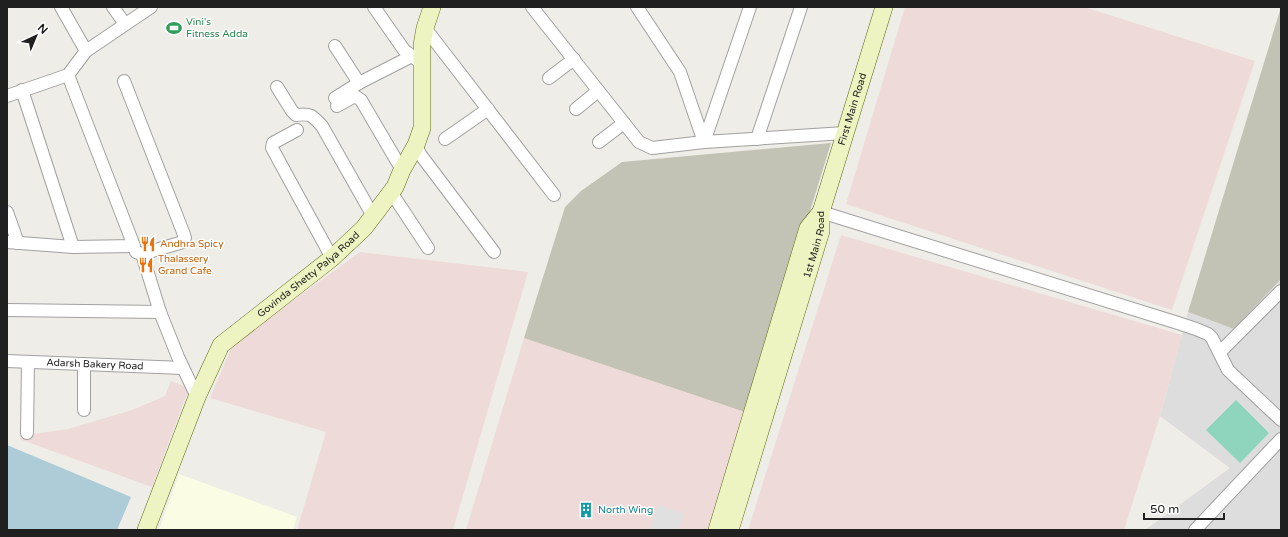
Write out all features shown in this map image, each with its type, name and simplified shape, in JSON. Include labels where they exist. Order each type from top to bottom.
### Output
[{"type":"street","points":[[61,7],[86,51]]},
{"type":"street","points":[[113,7],[125,24]]},
{"type":"street","points":[[7,96],[68,75],[86,51],[151,7]]},
{"type":"street","points":[[374,7],[404,50],[416,60],[359,83],[336,102],[355,96],[361,100],[402,170]]},
{"type":"street","name":"Govinda Shetty Palya Road","points":[[146,530],[197,397],[221,345],[332,258],[364,228],[391,192],[416,145],[422,128],[416,60],[422,45],[425,28],[432,7]]},
{"type":"street","points":[[532,7],[639,142],[652,148],[704,142],[845,134]]},
{"type":"street","points":[[636,7],[680,72],[704,142]]},
{"type":"street","points":[[704,142],[750,7]]},
{"type":"street","points":[[757,140],[801,7]]},
{"type":"street","name":"First Main Road","points":[[821,212],[884,7]]},
{"type":"street","points":[[425,28],[554,195]]},
{"type":"street","points":[[335,46],[359,83]]},
{"type":"street","points":[[550,78],[574,59]]},
{"type":"street","points":[[68,75],[138,250],[160,312],[183,368],[197,397]]},
{"type":"street","points":[[7,212],[12,243],[138,250],[183,242],[185,238],[183,232],[124,81]]},
{"type":"street","points":[[277,87],[296,115],[304,113],[309,115],[322,126],[373,216]]},
{"type":"street","points":[[22,90],[73,247]]},
{"type":"street","points":[[576,109],[598,91]]},
{"type":"street","points":[[445,139],[488,109]]},
{"type":"street","points":[[599,142],[624,123]]},
{"type":"street","points":[[296,130],[273,143],[272,148],[332,258]]},
{"type":"street","points":[[416,145],[420,154],[494,252]]},
{"type":"street","points":[[391,192],[428,248]]},
{"type":"street","points":[[821,212],[1208,334],[1220,352],[1228,370],[1281,420]]},
{"type":"street","name":"1st Main Road","points":[[717,530],[808,228],[821,212]]},
{"type":"street","name":"1st Main Road","points":[[730,530],[821,231],[821,212]]},
{"type":"street","points":[[1220,352],[1281,291]]},
{"type":"street","points":[[7,310],[160,312]]},
{"type":"street","name":"Adarsh Bakery Road","points":[[7,361],[183,368]]},
{"type":"street","points":[[27,434],[28,362]]},
{"type":"street","points":[[84,364],[84,410]]},
{"type":"street","points":[[1195,530],[1281,439]]},
{"type":"shaded area","points":[[905,7],[1084,7],[1255,61],[1172,310],[846,204]]},
{"type":"shaded area","points":[[1281,7],[1281,279],[1234,329],[1188,312]]},
{"type":"shaded area","points":[[831,143],[748,413],[524,338],[565,207],[581,191],[622,162]]},
{"type":"shaded area","points":[[841,235],[1182,335],[1160,416],[1124,530],[748,530]]},
{"type":"shaded area","points":[[360,252],[528,272],[453,530],[297,530],[326,432],[210,398],[233,344]]},
{"type":"shaded area","points":[[1281,279],[1281,530],[1145,530],[1230,468],[1160,416],[1188,312],[1234,329]]},
{"type":"shaded area","points":[[524,338],[748,413],[712,530],[466,530]]},
{"type":"shaded area","points":[[171,381],[189,388],[152,487],[19,439],[33,434],[68,429],[132,410],[165,396]]},
{"type":"shaded area","points":[[179,474],[297,517],[293,530],[159,530]]},
{"type":"shaded area","points":[[658,505],[684,513],[679,530],[650,530]]},
{"type":"green space","points":[[1236,400],[1269,433],[1240,463],[1206,430]]},
{"type":"water","points":[[7,445],[131,497],[117,530],[7,530]]},
{"type":"place","name":"Vini's Fitness Adda","points":[[174,28]]},
{"type":"place","name":"Andhra Spicy","points":[[148,244]]},
{"type":"place","name":"Thalassery Grand Cafe","points":[[146,265]]},
{"type":"place","name":"North Wing","points":[[586,510]]}]
